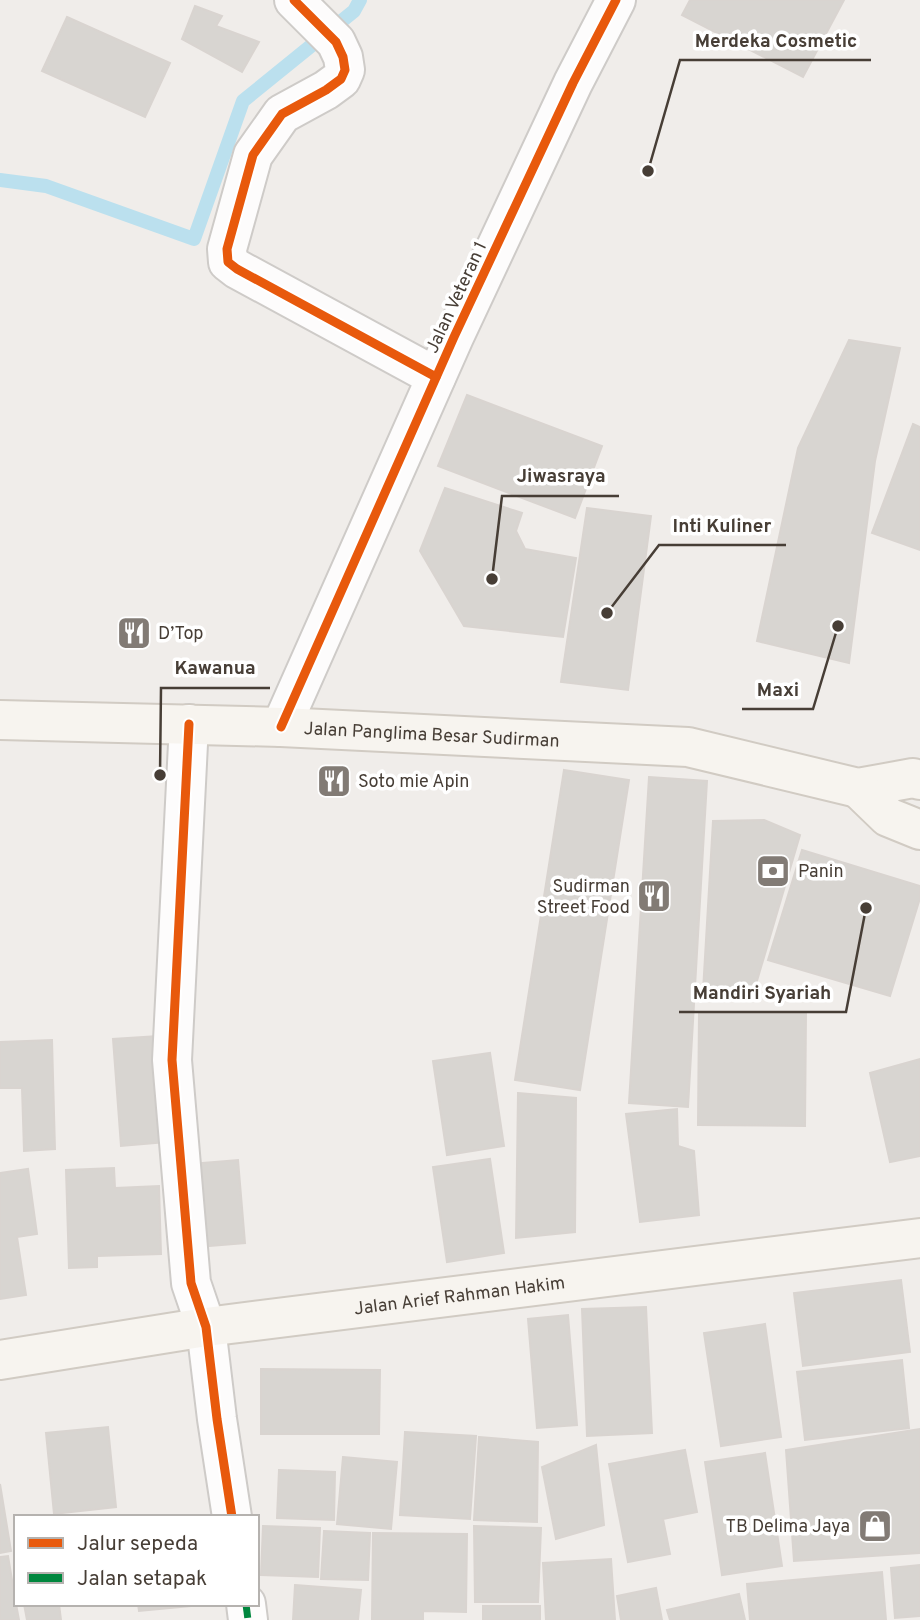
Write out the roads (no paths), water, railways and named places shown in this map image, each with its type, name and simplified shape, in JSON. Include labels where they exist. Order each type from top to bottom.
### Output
[{"type":"main road","name":"Jalan Panglima Besar Sudirman","points":[[0,720],[281,727],[688,747],[858,788],[913,778],[920,780]]},
{"type":"main road","points":[[858,788],[888,817],[920,830]]},
{"type":"main road","name":"Jalan Arief Rahman Hakim","points":[[0,1360],[206,1327],[920,1238]]},
{"type":"street","points":[[294,0],[336,42],[345,70],[341,79],[326,90],[282,114],[253,155],[227,249],[228,262],[436,377]]},
{"type":"street","name":"Jalan Veteran 1","points":[[281,727],[436,377],[573,83],[616,0]]},
{"type":"street","points":[[189,724],[172,1060],[191,1283],[206,1327],[232,1515]]},
{"type":"waterway","points":[[0,180],[46,186],[194,239],[243,101],[354,11],[360,0]]},
{"type":"place","name":"Merdeka Cosmetic","points":[[648,171]]},
{"type":"place","name":"Jiwasraya","points":[[492,579]]},
{"type":"place","name":"Inti Kuliner","points":[[607,613]]},
{"type":"place","name":"Maxi","points":[[838,626]]},
{"type":"place","name":"D’Top","points":[[134,633]]},
{"type":"place","name":"Kawanua","points":[[160,775]]},
{"type":"place","name":"Soto mie Apin","points":[[334,781]]},
{"type":"place","name":"Panin","points":[[773,871]]},
{"type":"place","name":"Sudirman Street Food","points":[[654,896]]},
{"type":"place","name":"Mandiri Syariah","points":[[866,908]]},
{"type":"place","name":"TB Delima Jaya","points":[[875,1526]]}]
